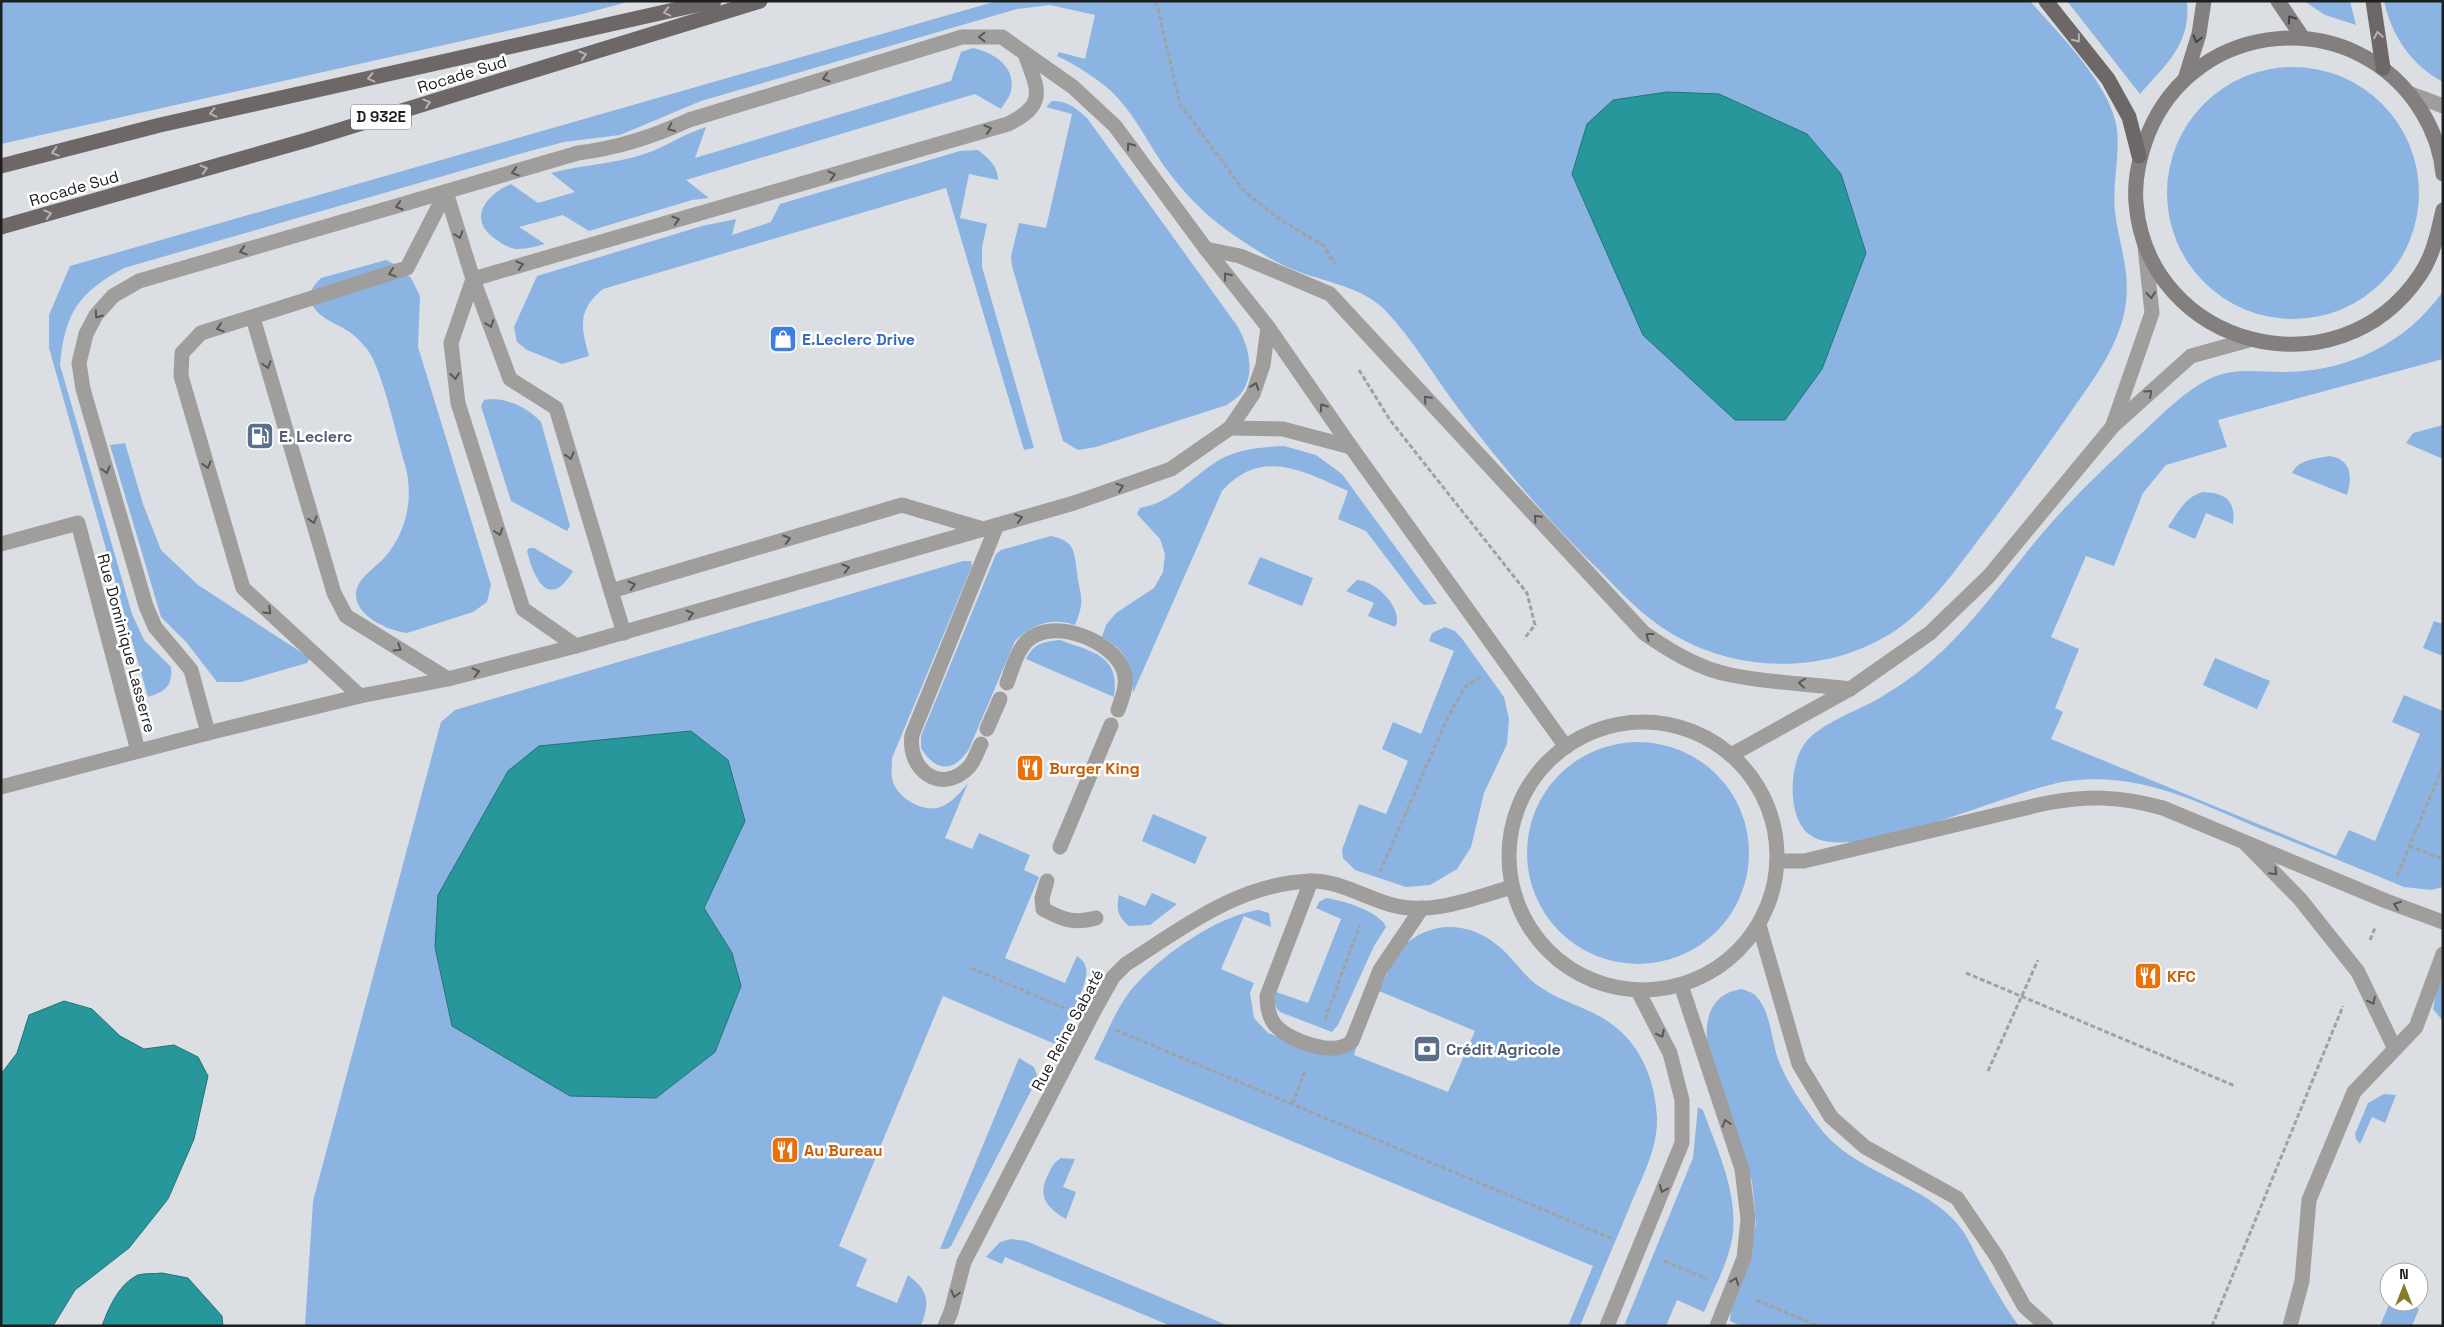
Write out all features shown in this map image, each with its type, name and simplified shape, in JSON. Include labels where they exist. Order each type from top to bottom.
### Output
[{"type":"main road","name":"Rocade Sud","points":[[1,166],[160,125],[714,1]]},
{"type":"main road","name":"Rocade Sud","points":[[1,227],[307,140],[760,1]]},
{"type":"main road","points":[[2046,1],[2108,79],[2129,117],[2139,156]]},
{"type":"main road","points":[[2373,1],[2384,68]]},
{"type":"street","points":[[2186,76],[2199,34],[2204,1]]},
{"type":"street","points":[[2278,1],[2303,38]]},
{"type":"street","points":[[208,732],[190,670],[155,627],[146,606],[83,389],[78,363],[86,334],[96,315],[114,296],[140,280],[578,153],[609,149],[657,135],[690,120],[962,37],[1002,37],[1073,87],[1115,126],[1206,249],[1268,327],[1350,447],[1566,747]]},
{"type":"street","points":[[2113,426],[2152,313],[2145,247],[2135,202],[2139,156],[2157,113],[2186,76],[2221,53],[2261,40],[2303,38],[2346,47],[2384,68],[2411,94],[2431,127],[2442,163],[2443,174]]},
{"type":"street","points":[[473,279],[1008,124],[1027,114],[1034,101],[1037,88],[1025,54]]},
{"type":"street","points":[[2411,94],[2443,106]]},
{"type":"street","points":[[446,192],[473,279],[510,379],[556,408],[624,633]]},
{"type":"street","points":[[360,696],[243,588],[181,376],[182,353],[201,334],[407,268],[446,192]]},
{"type":"street","points":[[2145,247],[2170,288],[2205,320],[2249,340],[2288,346],[2327,341],[2363,327],[2395,305],[2420,275],[2437,239],[2443,210]]},
{"type":"street","points":[[1206,249],[1240,256],[1330,294],[1644,633],[1694,663],[1730,675],[1850,689]]},
{"type":"street","points":[[473,279],[451,343],[458,403],[523,609],[576,646]]},
{"type":"street","points":[[253,318],[334,593],[346,616],[448,679]]},
{"type":"street","points":[[138,752],[208,732],[360,696],[448,679],[624,633],[1074,503],[1171,469],[1230,428],[1253,394],[1263,366],[1268,327]]},
{"type":"street","points":[[1731,755],[1850,689],[1930,633],[1989,576],[2113,426],[2191,356],[2249,340]]},
{"type":"street","points":[[1230,428],[1283,430],[1350,447]]},
{"type":"street","points":[[611,591],[902,505],[990,527]]},
{"type":"street","name":"Rue Dominique Lasserre","points":[[1,544],[78,523],[138,752],[1,787]]},
{"type":"street","points":[[981,744],[968,768],[956,776],[940,779],[930,776],[921,769],[913,759],[910,748],[912,735],[990,527]]},
{"type":"street","points":[[1006,683],[1020,650],[1027,640],[1039,633],[1065,630],[1103,646],[1113,654],[1120,664],[1124,672],[1126,684],[1118,710]]},
{"type":"street","points":[[987,729],[1000,698]]},
{"type":"street","points":[[1650,723],[1679,727],[1707,738],[1731,755],[1751,777],[1766,803],[1775,831],[1777,861],[1772,894],[1759,924],[1738,951],[1719,966],[1681,985],[1638,990],[1604,985],[1572,970],[1545,948],[1525,920],[1512,887],[1509,855],[1513,824],[1524,794],[1542,768],[1566,747],[1592,732],[1620,725],[1650,723]]},
{"type":"street","points":[[1060,848],[1112,725]]},
{"type":"street","points":[[1777,861],[1804,861],[2073,798],[2104,796],[2134,800],[2163,808],[2239,838],[2386,901],[2443,922]]},
{"type":"street","points":[[2239,838],[2300,899],[2358,972],[2395,1049]]},
{"type":"street","points":[[1047,881],[1042,898],[1043,909],[1060,918],[1080,923],[1096,918]]},
{"type":"street","points":[[1311,881],[1267,996],[1267,1010],[1275,1025],[1287,1034],[1315,1046],[1335,1049],[1348,1045],[1352,1041],[1380,970],[1422,908]]},
{"type":"street","name":"Rue Reine Sabaté","points":[[945,1326],[951,1312],[964,1262],[1090,1019],[1113,977],[1126,964],[1219,904],[1260,889],[1311,881],[1347,888],[1401,907],[1435,908],[1512,887]]},
{"type":"street","points":[[1759,924],[1799,1064],[1831,1117],[1865,1147],[1957,1198],[1998,1257],[2024,1306],[2046,1326]]},
{"type":"street","points":[[2290,1326],[2302,1281],[2309,1200],[2354,1092],[2416,1027],[2443,954]]},
{"type":"street","points":[[1681,985],[1742,1170],[1748,1219],[1744,1258],[1717,1326]]},
{"type":"street","points":[[1607,1326],[1682,1143],[1682,1100],[1670,1053],[1638,990]]},
{"type":"path","points":[[1156,1],[1180,104],[1245,192],[1278,218],[1324,246],[1338,271],[1330,294]]},
{"type":"path","points":[[1292,1104],[1371,896],[1448,717],[1465,688],[1505,661],[1535,625],[1527,593],[1390,420],[1355,364]]},
{"type":"path","points":[[2212,1326],[2408,846],[2443,766]]},
{"type":"path","points":[[2408,846],[2443,858]]},
{"type":"path","points":[[1988,1072],[2038,960]]},
{"type":"path","points":[[971,968],[1818,1326]]},
{"type":"path","points":[[1966,973],[2235,1086]]},
{"type":"shaded area","points":[[1,1],[631,1],[583,14],[1,144]]},
{"type":"shaded area","points":[[997,1],[2030,1],[2082,61],[2105,95],[2113,112],[2118,139],[2114,202],[2127,279],[2123,318],[2112,348],[2104,362],[2057,432],[1960,565],[1914,616],[1877,641],[1848,653],[1818,661],[1788,664],[1757,662],[1726,656],[1697,646],[1659,626],[1633,604],[1581,552],[1545,514],[1494,454],[1451,399],[1405,333],[1384,309],[1363,294],[1352,289],[1304,273],[1267,257],[1219,224],[1194,202],[1164,166],[1133,117],[1119,99],[1092,76],[1057,56],[1059,52],[1085,59],[1095,15],[1050,5],[1017,9],[701,101],[620,135],[564,142],[530,151],[124,268],[95,286],[77,306],[70,318],[62,347],[60,365],[132,614],[144,640],[171,667],[171,679],[167,687],[159,693],[148,697],[49,348],[49,315],[70,266]]},
{"type":"shaded area","points":[[2067,1],[2187,1],[2185,30],[2175,53],[2140,94]]},
{"type":"shaded area","points":[[2304,1],[2350,1],[2356,25],[2325,15]]},
{"type":"shaded area","points":[[2384,1],[2443,1],[2443,82],[2422,67],[2404,48],[2392,26]]},
{"type":"shaded area","points":[[973,48],[996,57],[1007,68],[1012,82],[1008,98],[1001,109],[975,94],[686,180],[709,198],[692,200],[589,231],[563,215],[519,227],[545,244],[532,247],[518,249],[505,245],[496,240],[482,223],[483,207],[488,200],[502,188],[511,184],[538,203],[575,192],[551,173],[641,155],[706,127],[695,158],[951,81],[961,52]]},
{"type":"shaded area","points":[[2293,67],[2318,70],[2341,77],[2363,89],[2382,104],[2397,123],[2409,145],[2416,168],[2419,193],[2416,218],[2409,241],[2397,263],[2382,282],[2363,297],[2341,309],[2318,316],[2293,319],[2268,316],[2245,309],[2223,297],[2204,282],[2189,263],[2177,241],[2170,218],[2167,193],[2170,168],[2177,145],[2189,123],[2204,104],[2223,89],[2245,77],[2268,70]]},
{"type":"shaded area","points":[[1667,92],[1719,94],[1807,134],[1841,174],[1866,253],[1822,369],[1785,420],[1735,420],[1643,335],[1572,174],[1587,124],[1613,100]]},
{"type":"shaded area","points":[[1052,101],[1063,102],[1087,118],[1238,327],[1245,342],[1249,359],[1249,376],[1241,394],[1227,405],[1096,447],[1078,450],[1063,441],[1012,266],[1011,256],[1019,223],[1046,228],[1072,114],[1046,107]]},
{"type":"shaded area","points":[[978,150],[995,167],[998,180],[969,174],[960,218],[987,224],[982,247],[982,267],[1034,448],[1024,450],[946,188],[603,289],[589,304],[583,320],[584,336],[589,356],[562,364],[527,350],[517,342],[514,327],[537,276],[702,226],[736,219],[732,235],[771,222],[780,204],[960,151]]},
{"type":"shaded area","points":[[386,260],[398,266],[411,278],[420,296],[418,347],[491,585],[487,602],[473,612],[407,633],[390,629],[372,620],[359,606],[356,597],[359,583],[393,547],[407,513],[408,477],[389,404],[373,358],[367,349],[351,333],[318,313],[312,304],[310,296],[314,286],[321,278]]},
{"type":"shaded area","points":[[2443,291],[2443,359],[2218,420],[2227,447],[2166,465],[2143,493],[2114,566],[2086,556],[2051,637],[2079,649],[2055,708],[2063,712],[2051,739],[2336,856],[2349,830],[2375,841],[2420,734],[2392,722],[2404,695],[2443,711],[2443,887],[2431,890],[2404,887],[2191,800],[2145,785],[2121,781],[2096,779],[2069,781],[2044,786],[1897,834],[1861,841],[1832,842],[1810,835],[1802,827],[1794,803],[1793,776],[1800,751],[1806,742],[1830,723],[1893,690],[1935,658],[1967,625],[2065,508],[2103,469],[2174,403],[2200,384],[2218,375],[2246,371],[2308,371],[2331,367],[2353,360],[2374,351],[2412,326]]},
{"type":"shaded area","points":[[498,399],[518,405],[530,412],[541,422],[570,526],[567,531],[511,501],[481,406],[484,400]]},
{"type":"shaded area","points":[[2443,425],[2443,459],[2406,443],[2413,433]]},
{"type":"shaded area","points":[[125,443],[143,504],[161,550],[198,585],[310,658],[307,663],[241,682],[217,682],[187,643],[161,617],[110,445]]},
{"type":"shaded area","points":[[1284,446],[1316,455],[1342,474],[1437,604],[1424,605],[1420,602],[1366,531],[1338,519],[1348,491],[1315,476],[1283,467],[1267,466],[1252,470],[1237,478],[1222,491],[1133,693],[1129,666],[1123,653],[1102,637],[1106,625],[1116,613],[1154,588],[1163,572],[1165,554],[1160,539],[1137,514],[1140,508],[1170,496],[1213,464],[1229,455],[1256,448]]},
{"type":"shaded area","points":[[2329,456],[2342,461],[2346,465],[2350,475],[2347,495],[2292,473],[2303,462]]},
{"type":"shaded area","points":[[2203,492],[2217,494],[2227,499],[2233,509],[2233,524],[2206,513],[2195,539],[2168,527],[2191,497]]},
{"type":"shaded area","points":[[1051,536],[1065,541],[1074,553],[1081,598],[1075,625],[1050,622],[1035,626],[1015,641],[969,749],[963,757],[951,766],[938,765],[932,762],[921,748],[921,736],[996,554],[1001,550]]},
{"type":"shaded area","points":[[529,548],[534,548],[573,571],[557,589],[550,590],[538,580],[530,562],[527,551]]},
{"type":"shaded area","points":[[1260,557],[1313,578],[1302,606],[1248,584]]},
{"type":"shaded area","points":[[963,561],[971,561],[972,566],[892,758],[894,785],[903,796],[916,805],[937,808],[958,795],[968,783],[945,838],[972,849],[979,833],[1030,855],[1024,870],[1039,877],[1005,958],[1065,983],[1077,956],[1085,964],[1086,975],[1080,995],[1055,1044],[943,996],[839,1246],[867,1259],[856,1286],[897,1303],[908,1275],[915,1281],[926,1297],[926,1310],[921,1326],[305,1326],[313,1201],[441,722],[455,710]]},
{"type":"shaded area","points":[[1357,580],[1371,584],[1390,601],[1397,616],[1395,627],[1368,616],[1374,603],[1346,591]]},
{"type":"shaded area","points":[[2434,621],[2443,624],[2443,656],[2423,648]]},
{"type":"shaded area","points":[[1445,627],[1455,631],[1463,640],[1504,697],[1509,719],[1507,744],[1484,793],[1471,847],[1457,869],[1430,885],[1406,887],[1355,870],[1343,858],[1342,850],[1359,804],[1386,814],[1408,761],[1382,749],[1393,722],[1421,734],[1454,651],[1429,641],[1432,633]]},
{"type":"shaded area","points":[[1060,640],[1102,657],[1113,672],[1115,683],[1114,697],[1026,659],[1036,646]]},
{"type":"shaded area","points":[[2215,658],[2270,681],[2257,709],[2203,685]]},
{"type":"shaded area","points":[[691,731],[728,760],[745,821],[704,908],[732,953],[741,986],[715,1052],[656,1098],[570,1096],[452,1026],[435,947],[438,895],[508,771],[539,746]]},
{"type":"shaded area","points":[[1638,742],[1660,744],[1680,750],[1708,767],[1724,783],[1741,811],[1747,831],[1749,853],[1747,875],[1741,895],[1724,923],[1708,939],[1680,956],[1660,962],[1638,964],[1616,962],[1596,956],[1568,939],[1552,923],[1535,895],[1529,875],[1527,853],[1529,831],[1535,811],[1552,783],[1568,767],[1596,750],[1616,744]]},
{"type":"shaded area","points":[[1153,814],[1207,837],[1195,864],[1142,841]]},
{"type":"shaded area","points":[[1152,893],[1177,904],[1150,925],[1129,926],[1122,919],[1119,912],[1119,895],[1145,906]]},
{"type":"shaded area","points":[[1326,898],[1351,904],[1369,912],[1377,916],[1386,927],[1374,946],[1338,1025],[1332,1032],[1280,1012],[1274,1000],[1276,992],[1308,1003],[1341,919],[1316,908],[1319,902]]},
{"type":"shaded area","points":[[1259,910],[1269,913],[1271,927],[1244,916],[1221,969],[1254,983],[1250,993],[1254,1018],[1268,1033],[1327,1055],[1357,1045],[1354,1055],[1448,1092],[1475,1031],[1379,991],[1392,963],[1402,948],[1424,932],[1436,928],[1449,927],[1474,931],[1486,937],[1503,950],[1534,983],[1547,992],[1601,1017],[1625,1036],[1634,1047],[1642,1060],[1653,1087],[1657,1118],[1655,1142],[1643,1177],[1580,1326],[1568,1326],[1593,1266],[1094,1059],[1123,1001],[1139,981],[1154,967],[1188,941],[1224,920]]},
{"type":"shaded area","points":[[2438,979],[2443,980],[2443,1021],[2433,1009]]},
{"type":"shaded area","points":[[1742,989],[1754,994],[1764,1009],[1782,1068],[1795,1093],[1817,1124],[1831,1140],[1847,1153],[1865,1165],[1920,1194],[1953,1219],[1965,1234],[1998,1294],[2019,1326],[1741,1326],[1730,1321],[1731,1307],[1756,1224],[1752,1181],[1710,1061],[1707,1026],[1713,1006],[1720,998],[1729,992]]},
{"type":"shaded area","points":[[64,1001],[92,1009],[120,1036],[144,1049],[174,1045],[198,1057],[208,1076],[194,1139],[168,1199],[129,1248],[75,1290],[53,1326],[1,1326],[1,1074],[17,1053],[29,1015]]},
{"type":"shaded area","points":[[1019,1058],[1034,1067],[1037,1075],[1035,1083],[951,1246],[947,1249],[940,1249]]},
{"type":"shaded area","points":[[2384,1094],[2396,1095],[2385,1123],[2372,1117],[2360,1144],[2355,1134],[2368,1103]]},
{"type":"shaded area","points":[[1698,1107],[1703,1110],[1716,1145],[1732,1199],[1734,1218],[1728,1255],[1704,1312],[1677,1300],[1666,1326],[1624,1326],[1693,1158]]},
{"type":"shaded area","points":[[1061,1158],[1075,1159],[1063,1187],[1076,1192],[1066,1219],[1050,1207],[1046,1202],[1043,1191],[1051,1168]]},
{"type":"shaded area","points":[[1011,1239],[1026,1241],[1229,1326],[1171,1326],[1005,1257],[1002,1264],[986,1257],[1000,1242]]},
{"type":"shaded area","points":[[162,1273],[188,1278],[222,1316],[223,1326],[102,1326],[111,1304],[125,1284],[138,1275]]},
{"type":"shaded area","points":[[2386,1312],[2418,1312],[2412,1326],[2380,1326]]},
{"type":"place","name":"E.Leclerc Drive","points":[[783,339]]},
{"type":"place","name":"E. Leclerc","points":[[260,436]]},
{"type":"place","name":"Burger King","points":[[1030,768]]},
{"type":"place","name":"KFC","points":[[2148,976]]},
{"type":"place","name":"Crédit Agricole","points":[[1427,1049]]},
{"type":"place","name":"Au Bureau","points":[[785,1150]]}]
